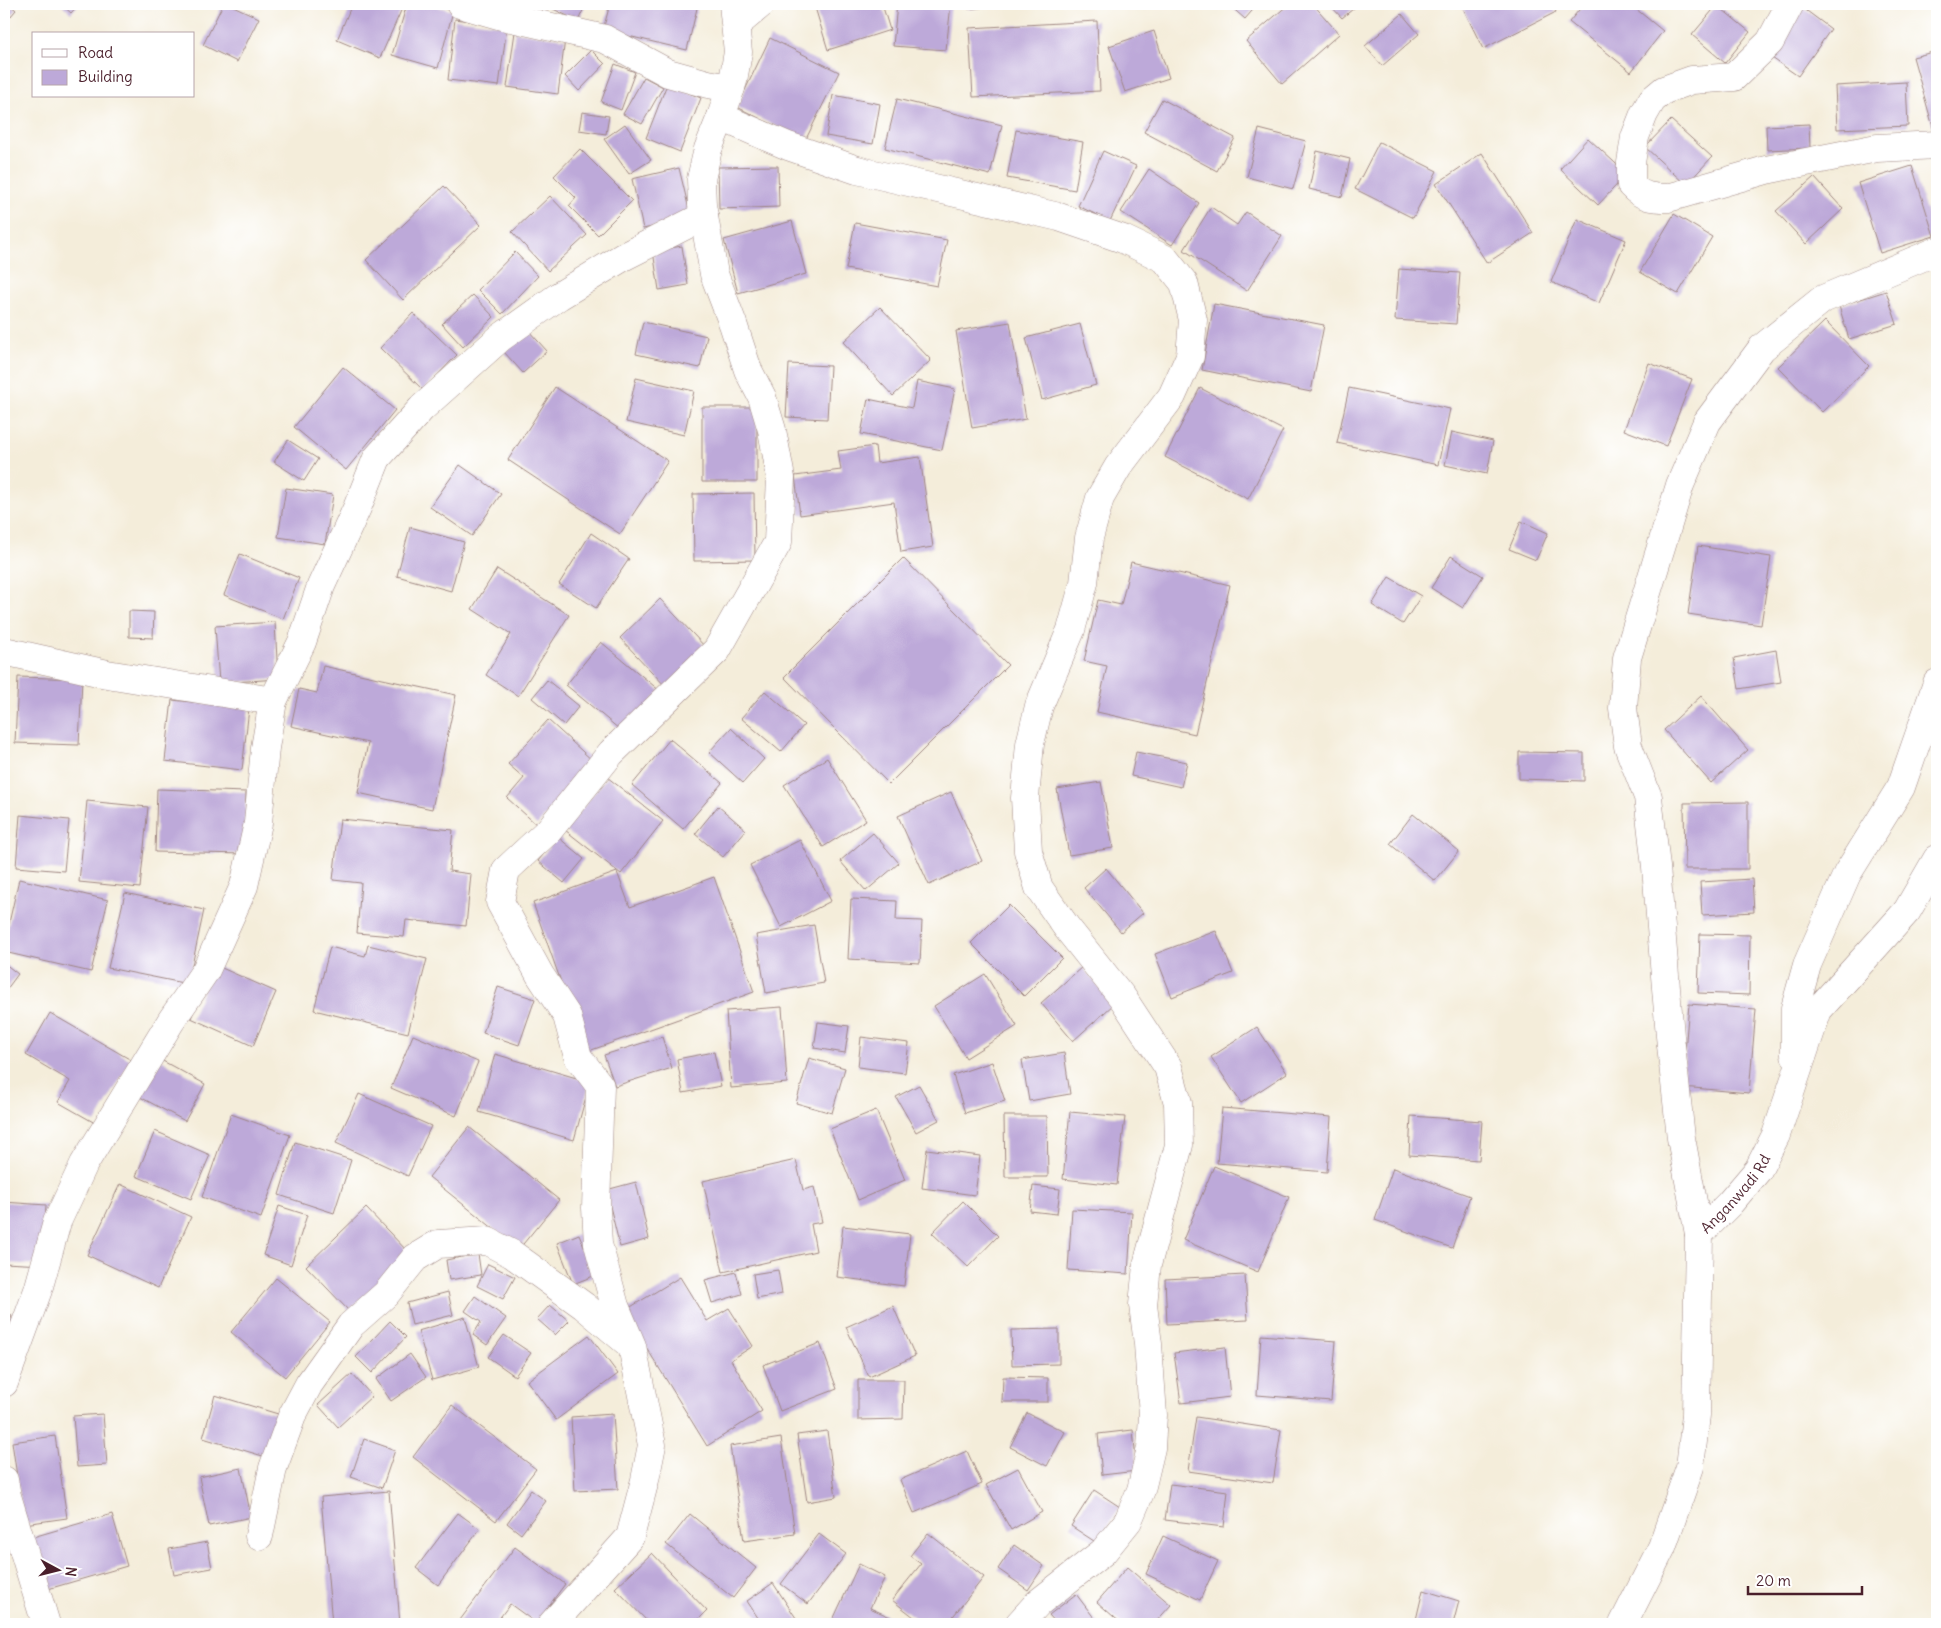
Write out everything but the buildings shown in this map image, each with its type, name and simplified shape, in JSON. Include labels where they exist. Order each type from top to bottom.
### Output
[{"type":"street","points":[[460,4],[502,16],[605,39],[668,73],[708,84],[732,88]]},
{"type":"street","points":[[552,1624],[630,1537],[652,1445],[632,1346],[615,1306],[598,1244],[596,1208],[600,1086],[578,1057],[567,1016],[540,974],[500,902],[506,870],[549,830],[611,753],[717,650],[778,542],[781,478],[772,430],[762,397],[748,370],[714,274],[704,216],[701,179],[708,149],[732,88],[738,52],[735,14],[762,4]]},
{"type":"street","points":[[1790,4],[1770,42],[1734,77],[1692,80],[1664,90],[1652,100],[1635,137],[1631,163],[1631,185],[1639,194],[1651,198],[1668,198],[1766,170],[1877,148],[1937,145]]},
{"type":"street","points":[[722,117],[788,146],[857,170],[1059,217],[1123,239],[1165,260],[1184,283],[1193,320],[1190,356],[1172,396],[1118,467],[1100,498],[1090,538],[1084,583],[1071,630],[1039,706],[1030,744],[1025,798],[1028,851],[1039,888],[1067,928],[1122,997],[1168,1067],[1178,1104],[1179,1145],[1147,1266],[1143,1305],[1148,1344],[1152,1406],[1152,1448],[1141,1490],[1128,1521],[1103,1552],[1038,1603],[1019,1624]]},
{"type":"street","points":[[4,1383],[38,1290],[58,1222],[84,1164],[171,1020],[206,970],[244,886],[258,823],[265,748],[273,701],[302,642],[322,586],[377,458],[422,408],[500,338],[559,296],[623,257],[704,216]]},
{"type":"street","points":[[1699,1234],[1681,1138],[1648,797],[1628,746],[1623,708],[1627,658],[1680,485],[1707,422],[1762,348],[1823,299],[1937,251]]},
{"type":"street","points":[[4,651],[107,674],[273,701]]},
{"type":"street","points":[[1795,1077],[1795,1008],[1807,965],[1847,874],[1900,787],[1937,683]]},
{"type":"street","name":"Anganwadi Rd","points":[[1623,1624],[1662,1548],[1690,1466],[1696,1416],[1699,1234],[1729,1204],[1758,1170],[1776,1135],[1818,1010],[1907,911],[1937,859]]},
{"type":"street","points":[[258,1536],[273,1468],[292,1416],[309,1384],[351,1325],[386,1294],[415,1258],[438,1244],[487,1242],[512,1254],[584,1306],[632,1346]]},
{"type":"street","points":[[4,1480],[7,1496],[46,1624]]}]
